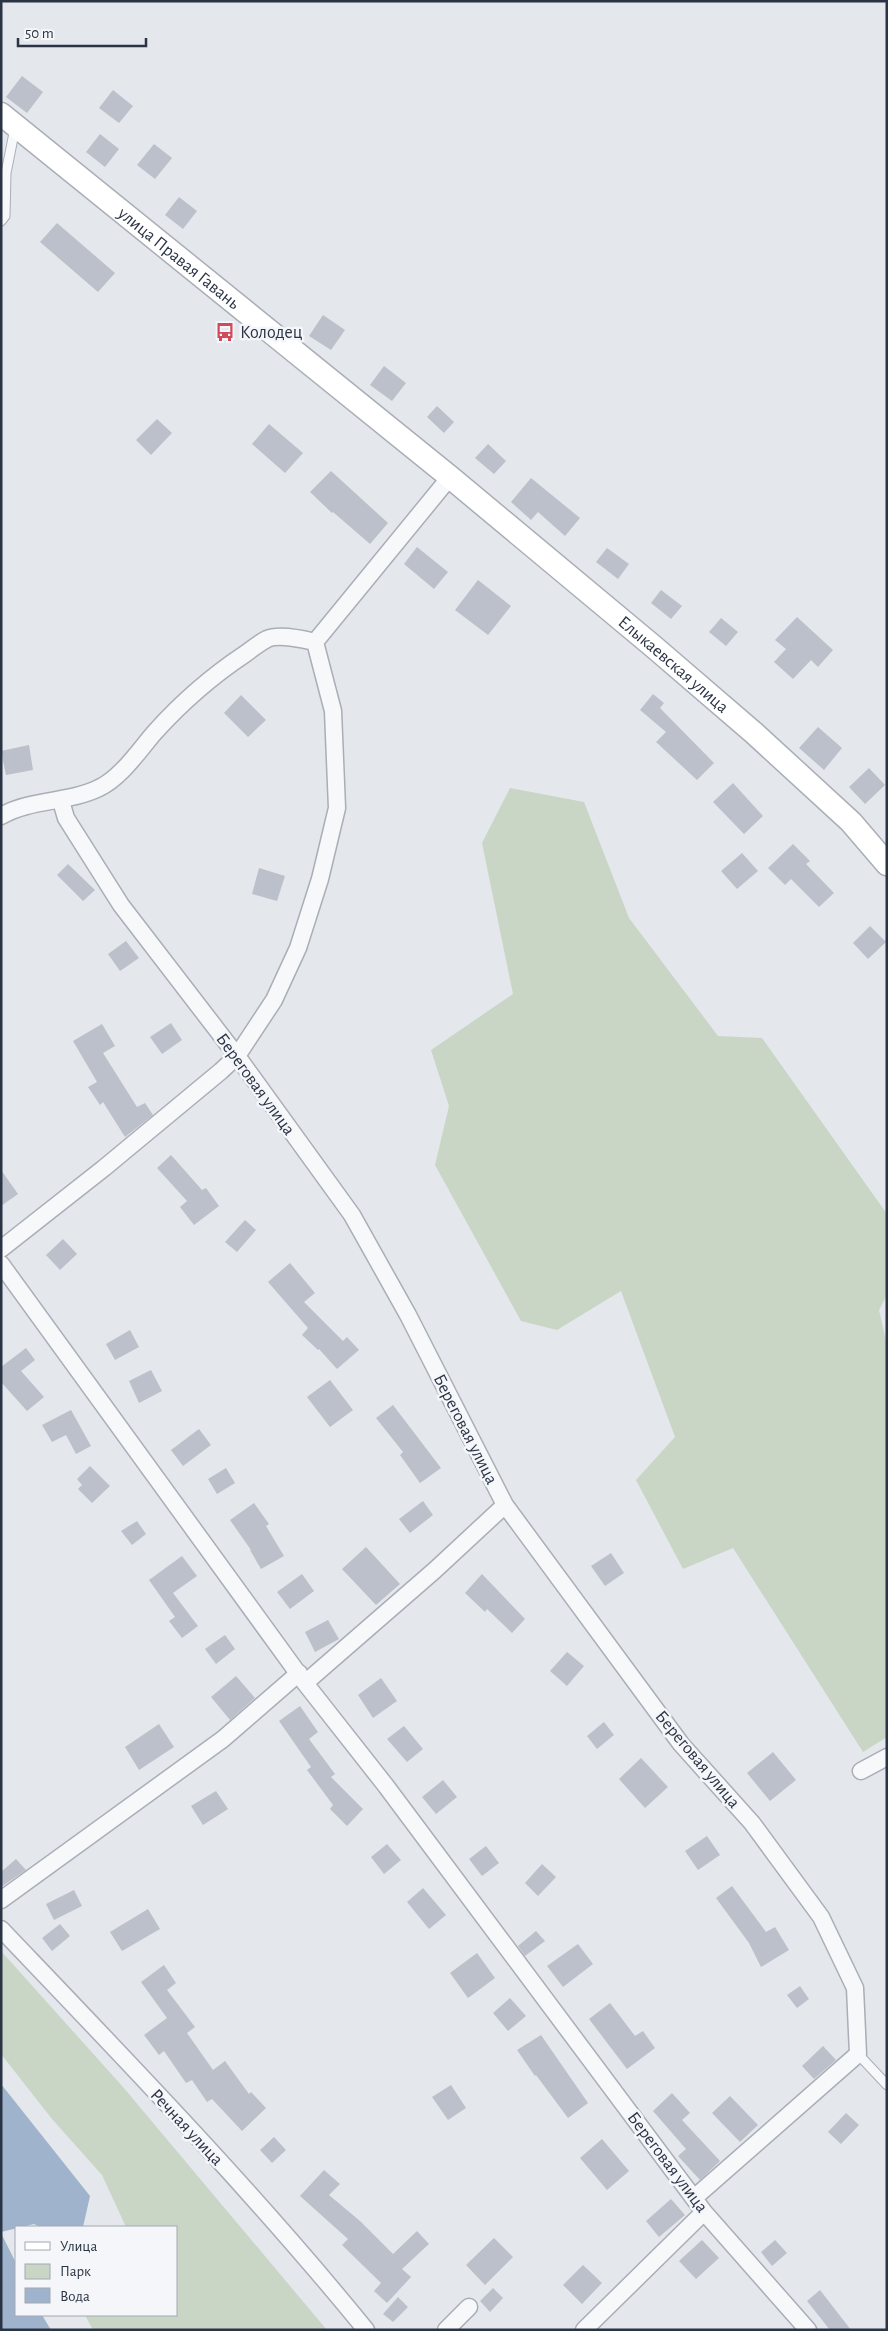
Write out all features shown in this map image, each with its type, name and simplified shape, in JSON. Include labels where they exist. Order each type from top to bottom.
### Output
[{"type":"street","name":"улица Правая Гавань","points":[[8,119],[450,476]]},
{"type":"street","points":[[315,642],[450,476]]},
{"type":"street","name":"Елыкаевская улица","points":[[450,476],[754,733],[851,822],[887,864]]},
{"type":"street","points":[[1,816],[15,808],[62,801],[100,788],[127,764],[156,731],[219,672],[268,638],[301,638],[315,642]]},
{"type":"street","points":[[1,1249],[104,1168],[237,1056],[274,1000],[298,948],[320,879],[337,808],[333,711],[315,642]]},
{"type":"street","name":"Береговая улица","points":[[62,801],[66,818],[121,905],[237,1056],[352,1215],[408,1316],[505,1505],[681,1744],[752,1823],[821,1917],[855,1988],[858,2054]]},
{"type":"street","name":"Береговая улица","points":[[1,1264],[302,1678],[392,1794],[704,2212],[808,2330]]},
{"type":"street","points":[[1,1900],[223,1739],[302,1678],[435,1570],[505,1505]]},
{"type":"street","points":[[861,1771],[887,1757]]},
{"type":"street","name":"Речная улица","points":[[1,1929],[106,2039],[306,2256],[366,2330]]},
{"type":"street","points":[[694,2198],[858,2054]]},
{"type":"street","points":[[584,2330],[704,2212]]},
{"type":"street","points":[[446,2330],[469,2307]]},
{"type":"lane","points":[[1,221],[5,216],[8,119]]},
{"type":"lane","points":[[858,2054],[887,2085]]},
{"type":"green space","points":[[510,788],[584,802],[629,918],[718,1036],[762,1038],[887,1214],[887,1295],[879,1310],[887,1345],[887,1737],[863,1752],[733,1548],[683,1569],[636,1480],[675,1437],[621,1291],[557,1330],[521,1321],[435,1165],[449,1106],[431,1050],[513,994],[482,843]]},
{"type":"green space","points":[[1,1951],[123,2087],[327,2330],[93,2330],[86,2316],[178,2316],[178,2226],[126,2226],[102,2175],[52,2119],[1,2054]]},
{"type":"water","points":[[1,2084],[90,2196],[83,2226],[38,2226],[34,2224],[15,2226],[15,2229],[1,2232]]},
{"type":"water","points":[[1,2233],[15,2261],[15,2316],[43,2316],[51,2330],[1,2330]]},
{"type":"building","points":[[22,76],[43,92],[27,113],[6,97]]},
{"type":"building","points":[[113,90],[133,106],[119,123],[99,108]]},
{"type":"building","points":[[100,134],[119,149],[105,167],[86,152]]},
{"type":"building","points":[[154,144],[172,158],[155,179],[137,165]]},
{"type":"building","points":[[179,197],[197,211],[183,229],[165,215]]},
{"type":"building","points":[[57,223],[115,273],[98,292],[40,242]]},
{"type":"building","points":[[323,315],[345,330],[331,350],[309,336]]},
{"type":"building","points":[[384,366],[406,383],[392,401],[370,385]]},
{"type":"building","points":[[437,406],[454,422],[444,433],[427,417]]},
{"type":"building","points":[[157,419],[172,433],[151,455],[136,440]]},
{"type":"building","points":[[269,424],[303,453],[285,473],[252,444]]},
{"type":"building","points":[[488,444],[506,461],[494,474],[475,458]]},
{"type":"building","points":[[331,471],[388,523],[370,544],[310,492]]},
{"type":"building","points":[[531,478],[580,518],[565,536],[538,512],[531,520],[511,502]]},
{"type":"building","points":[[417,547],[448,572],[434,589],[404,564]]},
{"type":"building","points":[[607,548],[629,564],[618,579],[596,562]]},
{"type":"building","points":[[478,580],[511,606],[488,635],[455,610]]},
{"type":"building","points":[[661,590],[682,606],[671,619],[651,603]]},
{"type":"building","points":[[797,617],[833,650],[818,667],[811,660],[793,679],[774,662],[786,649],[775,640]]},
{"type":"building","points":[[721,618],[738,632],[726,646],[709,632]]},
{"type":"building","points":[[653,694],[664,703],[660,708],[714,763],[697,780],[656,742],[666,732],[640,710]]},
{"type":"building","points":[[241,695],[266,720],[248,737],[224,713]]},
{"type":"building","points":[[818,727],[842,748],[824,770],[799,748]]},
{"type":"building","points":[[29,745],[33,770],[6,775],[1,751]]},
{"type":"building","points":[[869,768],[885,785],[865,804],[849,787]]},
{"type":"building","points":[[733,783],[763,816],[744,834],[713,802]]},
{"type":"building","points":[[793,844],[810,861],[806,864],[834,893],[819,907],[791,879],[785,885],[768,868]]},
{"type":"building","points":[[742,853],[758,871],[737,889],[721,871]]},
{"type":"building","points":[[68,864],[95,890],[83,901],[57,875]]},
{"type":"building","points":[[259,868],[285,876],[277,901],[252,894]]},
{"type":"building","points":[[870,926],[886,942],[868,959],[853,943]]},
{"type":"building","points":[[126,941],[139,958],[120,971],[108,954]]},
{"type":"building","points":[[171,1023],[182,1040],[162,1054],[150,1037]]},
{"type":"building","points":[[102,1024],[115,1046],[103,1053],[137,1107],[145,1103],[153,1115],[125,1137],[103,1102],[100,1105],[88,1087],[97,1082],[73,1041]]},
{"type":"building","points":[[171,1155],[202,1190],[206,1188],[219,1206],[194,1225],[180,1207],[187,1201],[157,1168]]},
{"type":"building","points":[[1,1170],[18,1194],[1,1206]]},
{"type":"building","points":[[245,1220],[256,1230],[237,1252],[225,1242]]},
{"type":"building","points":[[63,1239],[77,1254],[60,1270],[46,1255]]},
{"type":"building","points":[[290,1263],[315,1293],[304,1302],[343,1341],[347,1337],[359,1350],[337,1369],[319,1349],[302,1335],[308,1328],[268,1282]]},
{"type":"building","points":[[130,1330],[139,1347],[115,1360],[106,1344]]},
{"type":"building","points":[[26,1348],[35,1360],[21,1371],[44,1397],[27,1411],[1,1382],[1,1367]]},
{"type":"building","points":[[151,1370],[162,1391],[139,1403],[129,1381]]},
{"type":"building","points":[[330,1380],[353,1410],[330,1427],[307,1397]]},
{"type":"building","points":[[393,1405],[441,1468],[420,1483],[400,1455],[403,1452],[376,1418]]},
{"type":"building","points":[[71,1410],[91,1446],[76,1454],[66,1435],[52,1442],[42,1425]]},
{"type":"building","points":[[199,1429],[211,1445],[183,1466],[171,1450]]},
{"type":"building","points":[[90,1466],[110,1486],[92,1503],[78,1489],[82,1485],[77,1479]]},
{"type":"building","points":[[226,1468],[235,1483],[217,1494],[208,1479]]},
{"type":"building","points":[[423,1501],[433,1515],[410,1533],[399,1519]]},
{"type":"building","points":[[254,1503],[269,1524],[266,1526],[284,1556],[261,1569],[251,1550],[230,1520]]},
{"type":"building","points":[[137,1521],[146,1534],[132,1545],[121,1531]]},
{"type":"building","points":[[366,1547],[400,1584],[376,1605],[342,1569]]},
{"type":"building","points":[[611,1553],[624,1573],[605,1586],[591,1566]]},
{"type":"building","points":[[182,1556],[197,1576],[173,1593],[198,1626],[182,1638],[169,1621],[175,1617],[149,1580]]},
{"type":"building","points":[[302,1574],[314,1591],[290,1609],[277,1592]]},
{"type":"building","points":[[482,1574],[525,1619],[512,1633],[487,1609],[485,1612],[465,1593]]},
{"type":"building","points":[[328,1620],[339,1639],[315,1652],[305,1632]]},
{"type":"building","points":[[225,1635],[235,1649],[216,1664],[205,1649]]},
{"type":"building","points":[[567,1652],[584,1666],[567,1686],[550,1671]]},
{"type":"building","points":[[236,1676],[255,1698],[230,1720],[211,1697]]},
{"type":"building","points":[[381,1678],[397,1701],[373,1718],[358,1695]]},
{"type":"building","points":[[300,1706],[318,1732],[309,1739],[335,1774],[331,1777],[363,1809],[347,1826],[330,1809],[333,1805],[307,1770],[311,1767],[279,1721]]},
{"type":"building","points":[[604,1722],[614,1735],[597,1749],[587,1736]]},
{"type":"building","points":[[159,1724],[174,1747],[139,1770],[125,1747]]},
{"type":"building","points":[[404,1726],[423,1749],[407,1762],[387,1739]]},
{"type":"building","points":[[773,1752],[796,1780],[770,1801],[747,1773]]},
{"type":"building","points":[[641,1758],[668,1787],[645,1808],[619,1779]]},
{"type":"building","points":[[443,1780],[457,1797],[436,1814],[422,1797]]},
{"type":"building","points":[[216,1791],[228,1809],[203,1825],[191,1806]]},
{"type":"building","points":[[707,1836],[720,1855],[698,1870],[685,1851]]},
{"type":"building","points":[[387,1844],[401,1860],[384,1874],[371,1857]]},
{"type":"building","points":[[486,1846],[499,1863],[482,1876],[469,1859]]},
{"type":"building","points":[[16,1859],[26,1870],[1,1887],[1,1872]]},
{"type":"building","points":[[542,1864],[556,1877],[538,1896],[525,1883]]},
{"type":"building","points":[[732,1886],[766,1932],[775,1927],[789,1950],[761,1967],[749,1943],[716,1898]]},
{"type":"building","points":[[423,1888],[446,1915],[429,1929],[407,1902]]},
{"type":"building","points":[[74,1890],[82,1906],[54,1920],[46,1904]]},
{"type":"building","points":[[148,1909],[160,1929],[122,1951],[110,1932]]},
{"type":"building","points":[[60,1924],[70,1936],[52,1951],[42,1938]]},
{"type":"building","points":[[536,1931],[545,1941],[525,1956],[518,1946]]},
{"type":"building","points":[[578,1944],[593,1964],[563,1987],[547,1966]]},
{"type":"building","points":[[477,1953],[495,1978],[468,1998],[450,1973]]},
{"type":"building","points":[[164,1965],[176,1983],[167,1990],[195,2027],[187,2033],[213,2070],[225,2061],[249,2094],[251,2092],[266,2108],[242,2131],[212,2099],[207,2102],[192,2080],[186,2083],[164,2051],[159,2055],[144,2035],[167,2018],[141,1982]]},
{"type":"building","points":[[800,1986],[809,1999],[797,2008],[787,1995]]},
{"type":"building","points":[[510,1998],[526,2016],[508,2031],[493,2013]]},
{"type":"building","points":[[610,2003],[635,2036],[643,2031],[655,2048],[627,2069],[589,2019]]},
{"type":"building","points":[[541,2035],[588,2103],[568,2118],[517,2050]]},
{"type":"building","points":[[823,2046],[836,2060],[814,2079],[802,2066]]},
{"type":"building","points":[[451,2085],[466,2108],[448,2120],[432,2097]]},
{"type":"building","points":[[672,2093],[690,2113],[682,2120],[720,2161],[700,2180],[678,2156],[686,2149],[653,2111]]},
{"type":"building","points":[[730,2096],[758,2125],[740,2142],[712,2113]]},
{"type":"building","points":[[846,2113],[859,2125],[841,2144],[828,2132]]},
{"type":"building","points":[[274,2137],[286,2150],[272,2163],[260,2150]]},
{"type":"building","points":[[602,2139],[629,2171],[607,2190],[580,2158]]},
{"type":"building","points":[[324,2170],[340,2184],[329,2195],[360,2221],[393,2254],[417,2231],[429,2244],[402,2269],[411,2277],[387,2303],[374,2291],[381,2283],[342,2245],[348,2239],[300,2196]]},
{"type":"building","points":[[671,2199],[685,2215],[659,2237],[646,2221]]},
{"type":"building","points":[[494,2238],[513,2257],[485,2285],[466,2265]]},
{"type":"building","points":[[702,2240],[719,2258],[696,2279],[679,2261]]},
{"type":"building","points":[[775,2240],[787,2253],[772,2266],[761,2252]]},
{"type":"building","points":[[583,2265],[602,2283],[582,2304],[563,2285]]},
{"type":"building","points":[[493,2288],[503,2298],[490,2312],[480,2301]]},
{"type":"building","points":[[820,2290],[851,2330],[830,2330],[807,2301]]},
{"type":"building","points":[[398,2297],[408,2307],[393,2322],[383,2314]]},
{"type":"place","name":"Колодец","points":[[225,332]]}]
